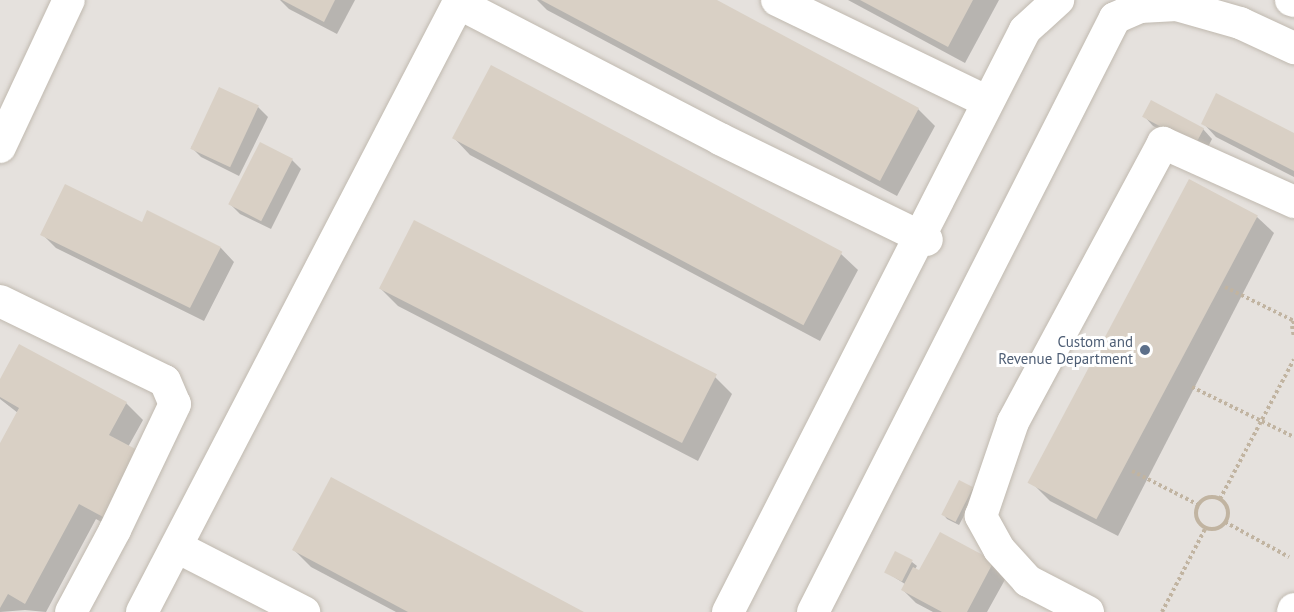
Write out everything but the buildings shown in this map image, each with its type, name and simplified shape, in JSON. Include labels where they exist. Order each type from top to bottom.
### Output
[{"type":"street","points":[[0,147],[69,0]]},
{"type":"street","points":[[777,0],[988,102]]},
{"type":"street","points":[[728,612],[923,239],[1025,30],[1058,0]]},
{"type":"street","points":[[142,612],[459,1],[720,140],[923,239]]},
{"type":"street","points":[[813,612],[1115,18],[1140,7],[1177,5],[1240,22],[1294,48]]},
{"type":"street","points":[[1088,612],[1028,581],[999,549],[981,516],[1013,422],[1163,143],[1294,202]]},
{"type":"street","points":[[0,301],[165,381],[175,404],[115,530],[71,612]]},
{"type":"street","points":[[177,547],[304,612]]},
{"type":"path","points":[[1225,287],[1294,321],[1294,337]]},
{"type":"path","points":[[1220,499],[1294,359]]},
{"type":"path","points":[[1192,387],[1294,437]]},
{"type":"path","points":[[1132,471],[1198,505]]},
{"type":"path","points":[[1212,496],[1220,499],[1225,503],[1228,513],[1225,522],[1217,528],[1206,527],[1197,515],[1198,505],[1212,496]]},
{"type":"path","points":[[1225,522],[1289,557]]},
{"type":"path","points":[[1162,612],[1206,527]]},
{"type":"shaded area","points":[[0,0],[1294,0],[1294,612],[0,612]]},
{"type":"place","name":"Custom and Revenue Department","points":[[1145,350]]}]
